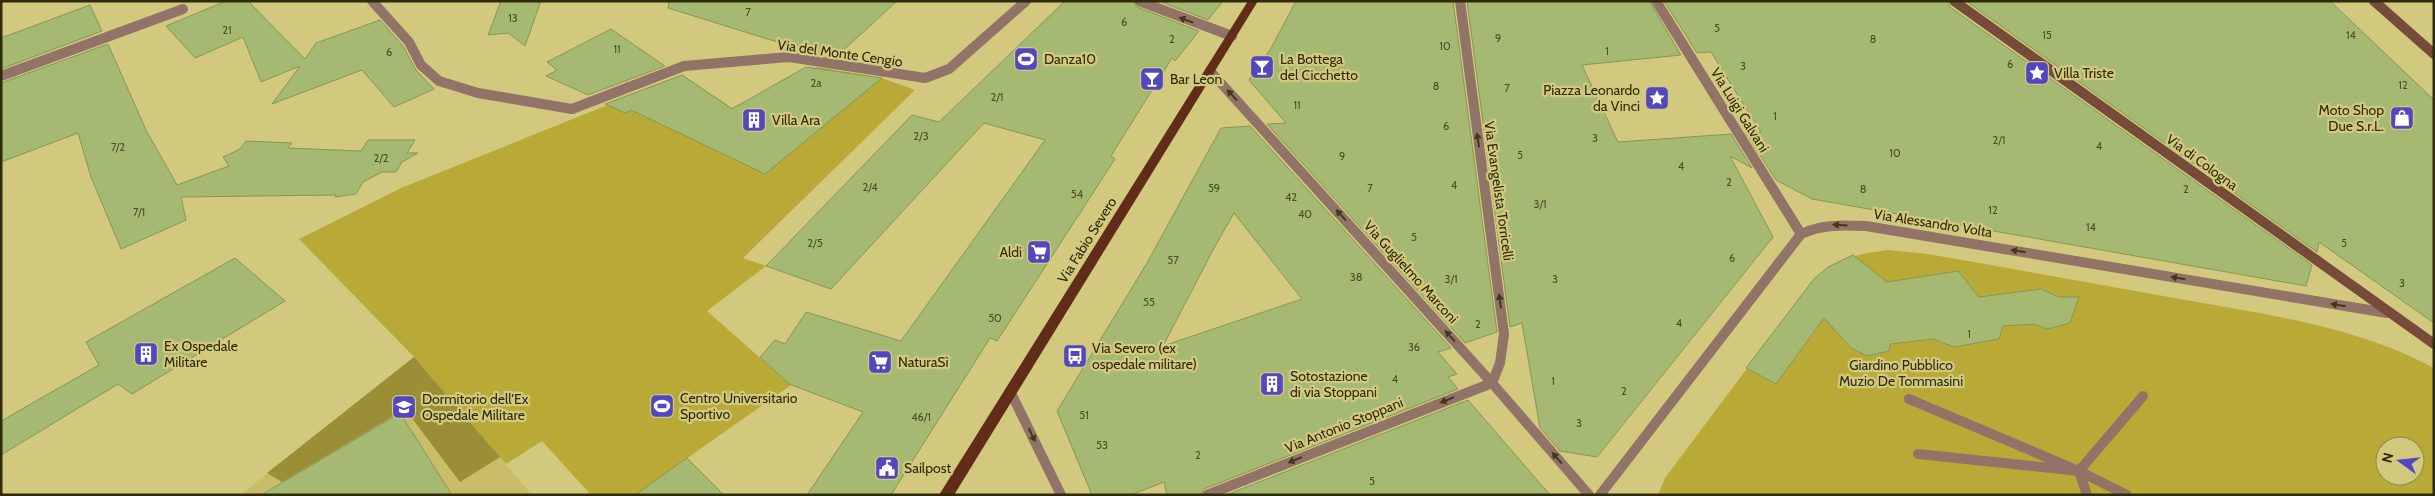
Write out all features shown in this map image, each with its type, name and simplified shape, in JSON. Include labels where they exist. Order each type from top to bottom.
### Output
[{"type":"main road","name":"Via Fabio Severo","points":[[946,495],[1253,1]]},
{"type":"main road","name":"Via di Cologna","points":[[1954,1],[2387,313],[2434,344]]},
{"type":"main road","points":[[2374,1],[2434,54]]},
{"type":"street","name":"Via del Monte Cengio","points":[[372,1],[409,42],[421,66],[439,81],[478,93],[572,109],[684,66],[773,57],[789,57],[925,78],[949,70],[1026,1]]},
{"type":"street","points":[[1138,1],[1232,36]]},
{"type":"street","name":"Via Evangelista Torricelli","points":[[1460,1],[1504,334],[1500,363],[1492,382]]},
{"type":"street","name":"Via Luigi Galvani","points":[[1656,1],[1801,234]]},
{"type":"street","points":[[1,76],[183,10]]},
{"type":"street","name":"Via Guglielmo Marconi","points":[[1210,71],[1492,382],[1588,495]]},
{"type":"street","name":"Via Alessandro Volta","points":[[1801,234],[1813,227],[1830,224],[1866,226],[2387,313]]},
{"type":"street","points":[[1600,495],[1801,234]]},
{"type":"street","name":"Via Antonio Stoppani","points":[[1207,495],[1492,382]]},
{"type":"street","points":[[1010,391],[1062,495]]},
{"type":"street","points":[[2079,471],[2143,396]]},
{"type":"street","points":[[1909,399],[2079,471],[2126,495]]},
{"type":"street","points":[[1918,454],[2079,471]]},
{"type":"street","points":[[2079,471],[2087,495]]},
{"type":"shaded area","name":"Dormitorio dell'Ex Ospedale Militare","points":[[414,357],[532,495],[240,495]]},
{"type":"shaded area","points":[[414,357],[500,457],[460,482],[405,409],[282,482],[267,473]]},
{"type":"green space","points":[[818,67],[882,78],[915,90],[743,258],[766,266],[707,311],[791,385],[635,495],[591,495],[542,441],[506,464],[414,357],[299,239],[401,188],[682,75],[732,108],[739,104],[762,112],[787,93],[772,86],[788,77]]},
{"type":"green space","name":"Giardino Pubblico Muzio De Tommasini","points":[[1889,250],[1928,254],[2250,311],[2344,332],[2405,354],[2434,368],[2434,495],[1658,495],[1665,478],[1814,279],[1841,261],[1858,255]]},
{"type":"building","points":[[226,1],[248,1],[305,59],[316,43],[380,20],[403,46],[416,70],[434,89],[394,107],[362,70],[272,104],[300,66],[261,82],[243,37],[195,58],[166,26]]},
{"type":"building","points":[[501,1],[541,1],[525,46],[508,33],[488,35]]},
{"type":"building","points":[[669,1],[897,1],[836,57],[819,55],[668,8]]},
{"type":"building","points":[[1065,1],[1132,1],[1137,7],[1199,31],[1175,61],[1172,58],[1111,156],[1115,159],[997,341],[990,338],[891,495],[807,495],[863,412],[789,384],[760,357],[775,340],[785,344],[806,312],[901,341],[1045,140],[984,123],[831,289],[766,266],[912,115],[939,122]]},
{"type":"building","points":[[1159,1],[1223,1],[1208,20]]},
{"type":"building","points":[[1296,1],[1453,1],[1497,332],[1465,343],[1267,124],[1286,123],[1249,80],[1270,50]]},
{"type":"building","points":[[1467,1],[1649,1],[1681,55],[1582,65],[1618,142],[1731,134],[1752,168],[1730,156],[1773,237],[1597,457],[1560,451],[1540,428],[1522,323],[1510,327]]},
{"type":"building","points":[[1664,1],[1947,1],[1950,7],[2312,265],[2306,286],[1812,199],[1776,180],[1746,133],[1761,132],[1711,52],[1697,53]]},
{"type":"building","points":[[1966,1],[2330,1],[2434,100],[2434,323],[2319,242],[2317,252]]},
{"type":"building","points":[[90,5],[102,31],[1,69],[1,38]]},
{"type":"building","points":[[611,29],[665,66],[588,95],[546,76],[557,70],[547,62]]},
{"type":"building","points":[[108,44],[146,130],[177,185],[229,166],[223,157],[240,149],[246,141],[292,143],[288,148],[361,151],[368,140],[415,140],[407,153],[418,153],[402,162],[396,172],[382,172],[363,182],[356,194],[335,197],[336,195],[181,197],[186,220],[121,249],[91,177],[78,133],[1,162],[1,83]]},
{"type":"building","name":"Villa Ara","points":[[806,67],[882,78],[765,174],[631,110],[625,113],[605,104],[682,75],[732,109]]},
{"type":"building","points":[[1250,126],[1451,348],[1438,352],[1457,374],[1448,377],[1458,389],[1204,489],[1200,495],[1167,495],[1164,482],[1131,495],[1092,495],[1057,411],[1147,263],[1221,128]],"holes":[[[1234,213],[1302,299],[1163,346]]]},
{"type":"building","points":[[1853,255],[1887,282],[1958,271],[1979,297],[2041,289],[2059,297],[2079,297],[2070,323],[2047,329],[2033,324],[2003,326],[1999,339],[1954,347],[1933,339],[1890,344],[1889,351],[1867,356],[1851,348],[1824,318],[1776,384],[1746,368],[1814,279],[1828,267]]},
{"type":"building","name":"Ex Ospedale Militare","points":[[235,258],[285,301],[132,394],[118,384],[1,455],[1,421],[99,365],[86,342]]},
{"type":"building","points":[[1468,400],[1550,495],[1226,495]]},
{"type":"building","points":[[400,413],[452,495],[261,495]]},
{"type":"building","points":[[687,458],[724,495],[635,495]]},
{"type":"place","name":"Danza10","points":[[1026,59]]},
{"type":"place","name":"La Bottega del Cicchetto","points":[[1262,67]]},
{"type":"place","name":"Villa Triste","points":[[2037,73]]},
{"type":"place","name":"Bar Leon","points":[[1152,79]]},
{"type":"place","name":"Piazza Leonardo da Vinci","points":[[1657,98]]},
{"type":"place","name":"Moto Shop Due S.r.L.","points":[[2402,118]]},
{"type":"place","name":"Villa Ara","points":[[754,120]]},
{"type":"place","name":"Aldi","points":[[1039,252]]},
{"type":"place","name":"Ex Ospedale Militare","points":[[146,354]]},
{"type":"place","name":"Via Severo (ex ospedale militare)","points":[[1075,356]]},
{"type":"place","name":"NaturaSì","points":[[880,362]]},
{"type":"place","name":"Sotostazione di via Stoppani","points":[[1272,384]]},
{"type":"place","name":"Centro Universitario Sportivo","points":[[662,406]]},
{"type":"place","name":"Dormitorio dell'Ex Ospedale Militare","points":[[404,407]]},
{"type":"place","name":"Sailpost","points":[[887,468]]}]
